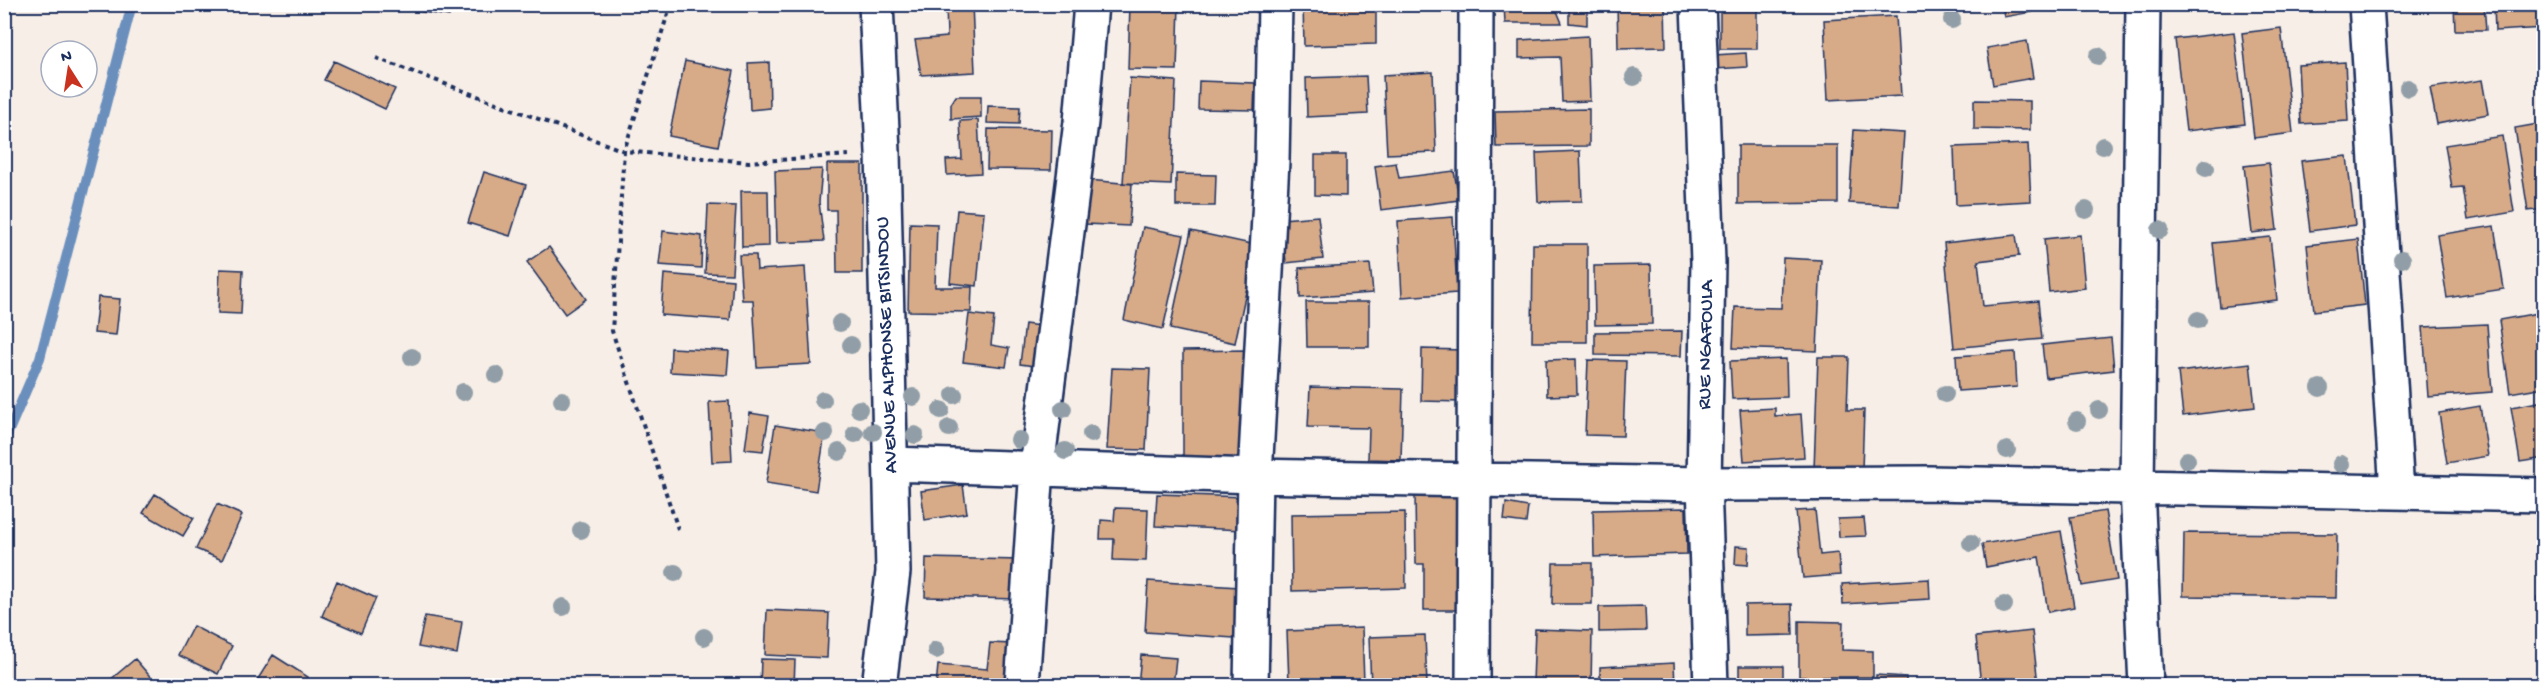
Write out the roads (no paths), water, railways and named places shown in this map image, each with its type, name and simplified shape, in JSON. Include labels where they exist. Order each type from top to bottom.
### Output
[{"type":"street","name":"AVENUE ALPHONSE BITSINDOU","points":[[876,4],[883,152],[893,572],[879,686]]},
{"type":"street","points":[[1022,686],[1037,468],[1080,134],[1091,4]]},
{"type":"street","points":[[1251,686],[1255,476],[1272,161],[1275,4]]},
{"type":"street","points":[[1473,686],[1476,4]]},
{"type":"street","name":"RUE NGAFOULA","points":[[1698,4],[1708,262],[1704,484],[1711,686]]},
{"type":"street","points":[[2143,4],[2137,487],[2146,686]]},
{"type":"street","points":[[2366,4],[2397,492]]},
{"type":"street","points":[[892,464],[1255,476],[1704,484],[1929,483],[2544,495]]},
{"type":"waterway","points":[[4,442],[40,358],[132,4]]}]
